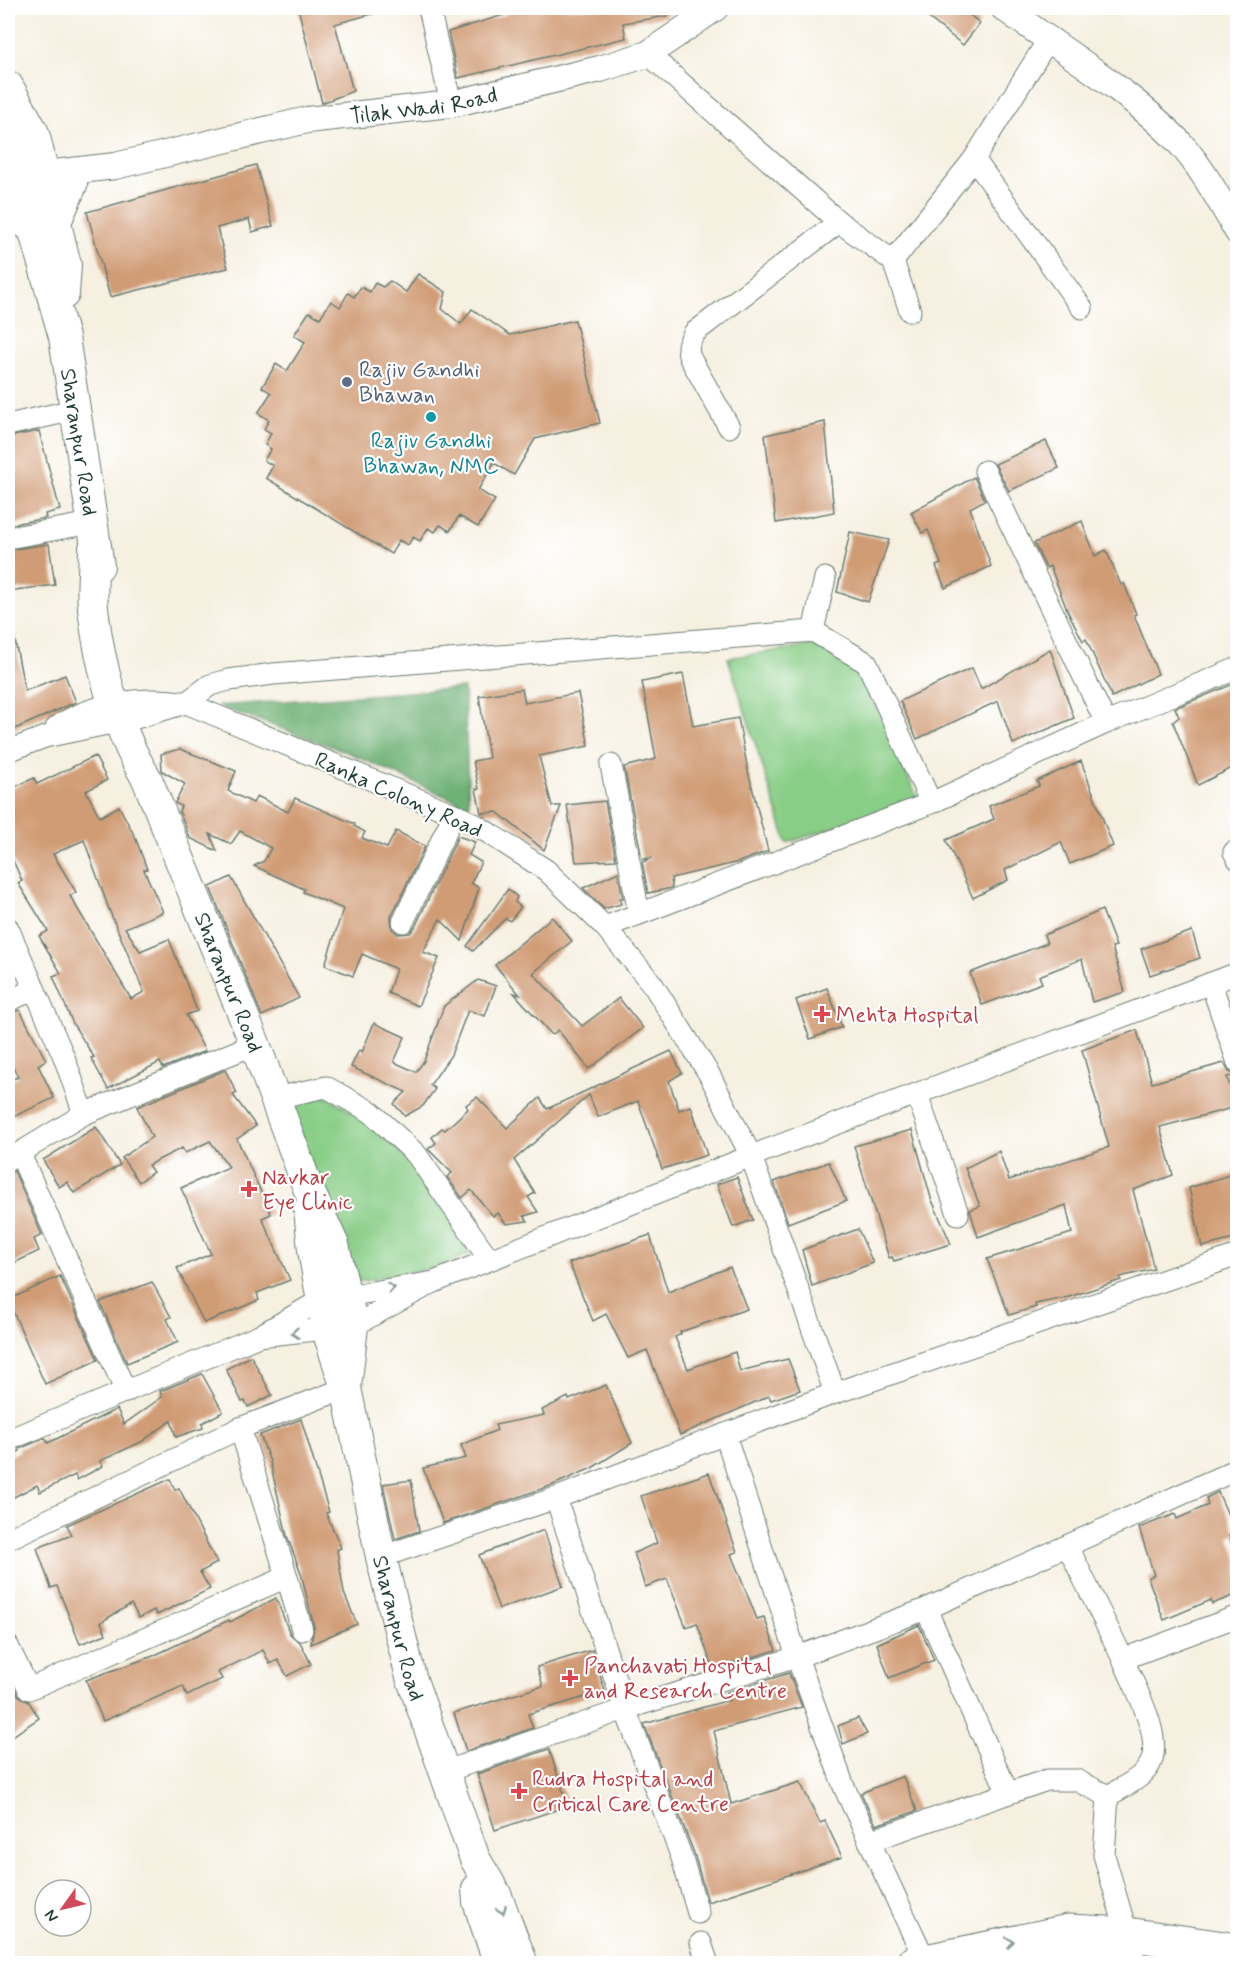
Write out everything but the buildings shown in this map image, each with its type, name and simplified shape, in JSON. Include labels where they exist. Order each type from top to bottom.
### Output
[{"type":"main road","name":"Sharanpur Road","points":[[8,86],[34,134],[31,187],[66,265],[64,337],[93,535],[93,608],[125,711],[132,756],[147,779],[255,1044],[308,1188],[313,1250],[334,1297],[340,1328],[346,1388],[381,1557],[411,1677],[475,1859],[496,1893],[523,1964]]},
{"type":"main road","name":"Sharanpur Road","points":[[475,1859],[478,1902],[499,1964]]},
{"type":"main road","points":[[919,1962],[1069,1931],[1128,1956]]},
{"type":"main road","points":[[1044,1964],[1080,1958],[1238,1950]]},
{"type":"street","points":[[429,8],[451,104]]},
{"type":"street","name":"Tilak Wadi Road","points":[[31,187],[307,120],[451,104],[600,69],[648,54],[715,8]]},
{"type":"street","points":[[1004,8],[1145,110],[1179,142],[1213,189],[1237,231]]},
{"type":"street","points":[[893,261],[974,159],[1048,40]]},
{"type":"street","points":[[648,54],[838,222],[893,261],[910,311]]},
{"type":"street","points":[[974,159],[1082,308]]},
{"type":"street","points":[[729,427],[689,356],[689,340],[694,333],[838,222]]},
{"type":"street","points":[[8,425],[75,410]]},
{"type":"street","points":[[985,471],[1106,723]]},
{"type":"street","points":[[8,538],[93,535]]},
{"type":"street","points":[[813,631],[825,578]]},
{"type":"street","points":[[186,703],[210,686],[229,680],[273,674],[813,631],[867,663],[931,803]]},
{"type":"street","points":[[605,927],[931,803],[1106,723],[1238,668]]},
{"type":"street","name":"Ranka Colony Road","points":[[8,751],[45,737],[65,735],[125,711],[164,699],[186,703],[454,814],[546,870],[605,927],[659,995],[709,1074],[751,1156],[835,1393]]},
{"type":"street","points":[[611,765],[639,914]]},
{"type":"street","points":[[403,922],[454,814]]},
{"type":"street","points":[[8,928],[64,1057],[84,1114]]},
{"type":"street","points":[[259,1336],[340,1328],[489,1258],[751,1156],[1238,973]]},
{"type":"street","points":[[1211,983],[1238,1063]]},
{"type":"street","points":[[8,1001],[33,990]]},
{"type":"street","points":[[126,1392],[14,1157],[84,1114],[255,1044]]},
{"type":"street","points":[[275,1098],[326,1087],[371,1112],[416,1154],[489,1258]]},
{"type":"street","points":[[916,1094],[957,1214]]},
{"type":"street","points":[[381,1557],[556,1498],[835,1393],[1238,1255]]},
{"type":"street","points":[[8,1440],[259,1336],[334,1297],[434,1282]]},
{"type":"street","points":[[8,1539],[240,1428],[346,1388]]},
{"type":"street","points":[[240,1428],[302,1630]]},
{"type":"street","points":[[725,1434],[797,1657],[844,1787],[919,1962]]},
{"type":"street","points":[[444,1772],[625,1709],[797,1657],[926,1608],[1068,1547],[1238,1469]]},
{"type":"street","points":[[556,1498],[625,1709],[682,1858],[698,1913]]},
{"type":"street","points":[[1068,1547],[1123,1659],[1155,1738],[1156,1755],[1146,1771],[1108,1796]]},
{"type":"street","points":[[8,1646],[29,1689],[287,1576]]},
{"type":"street","points":[[926,1608],[1008,1793]]},
{"type":"street","points":[[1123,1659],[1238,1616]]},
{"type":"street","points":[[869,1841],[1047,1780],[1076,1780],[1108,1796]]},
{"type":"street","points":[[1108,1796],[1104,1855],[1128,1956]]},
{"type":"street","points":[[701,1943],[708,1964]]},
{"type":"green space","points":[[812,645],[860,672],[918,799],[787,843],[728,658]]},
{"type":"green space","points":[[464,688],[469,807],[347,752],[218,706]]},
{"type":"green space","points":[[322,1094],[368,1124],[409,1162],[443,1206],[470,1254],[434,1268],[358,1282],[287,1102]]},
{"type":"place","name":"Rajiv Gandhi Bhawan","points":[[347,382]]},
{"type":"place","name":"Rajiv Gandhi Bhawan, NMC","points":[[431,417]]},
{"type":"place","name":"Mehta Hospital","points":[[822,1014]]},
{"type":"place","name":"Navkar Eye Clinic","points":[[249,1189]]},
{"type":"place","name":"Panchavati Hospital and Research Centre","points":[[570,1678]]},
{"type":"place","name":"Rudra Hospital and Critical Care Centre","points":[[519,1791]]}]
